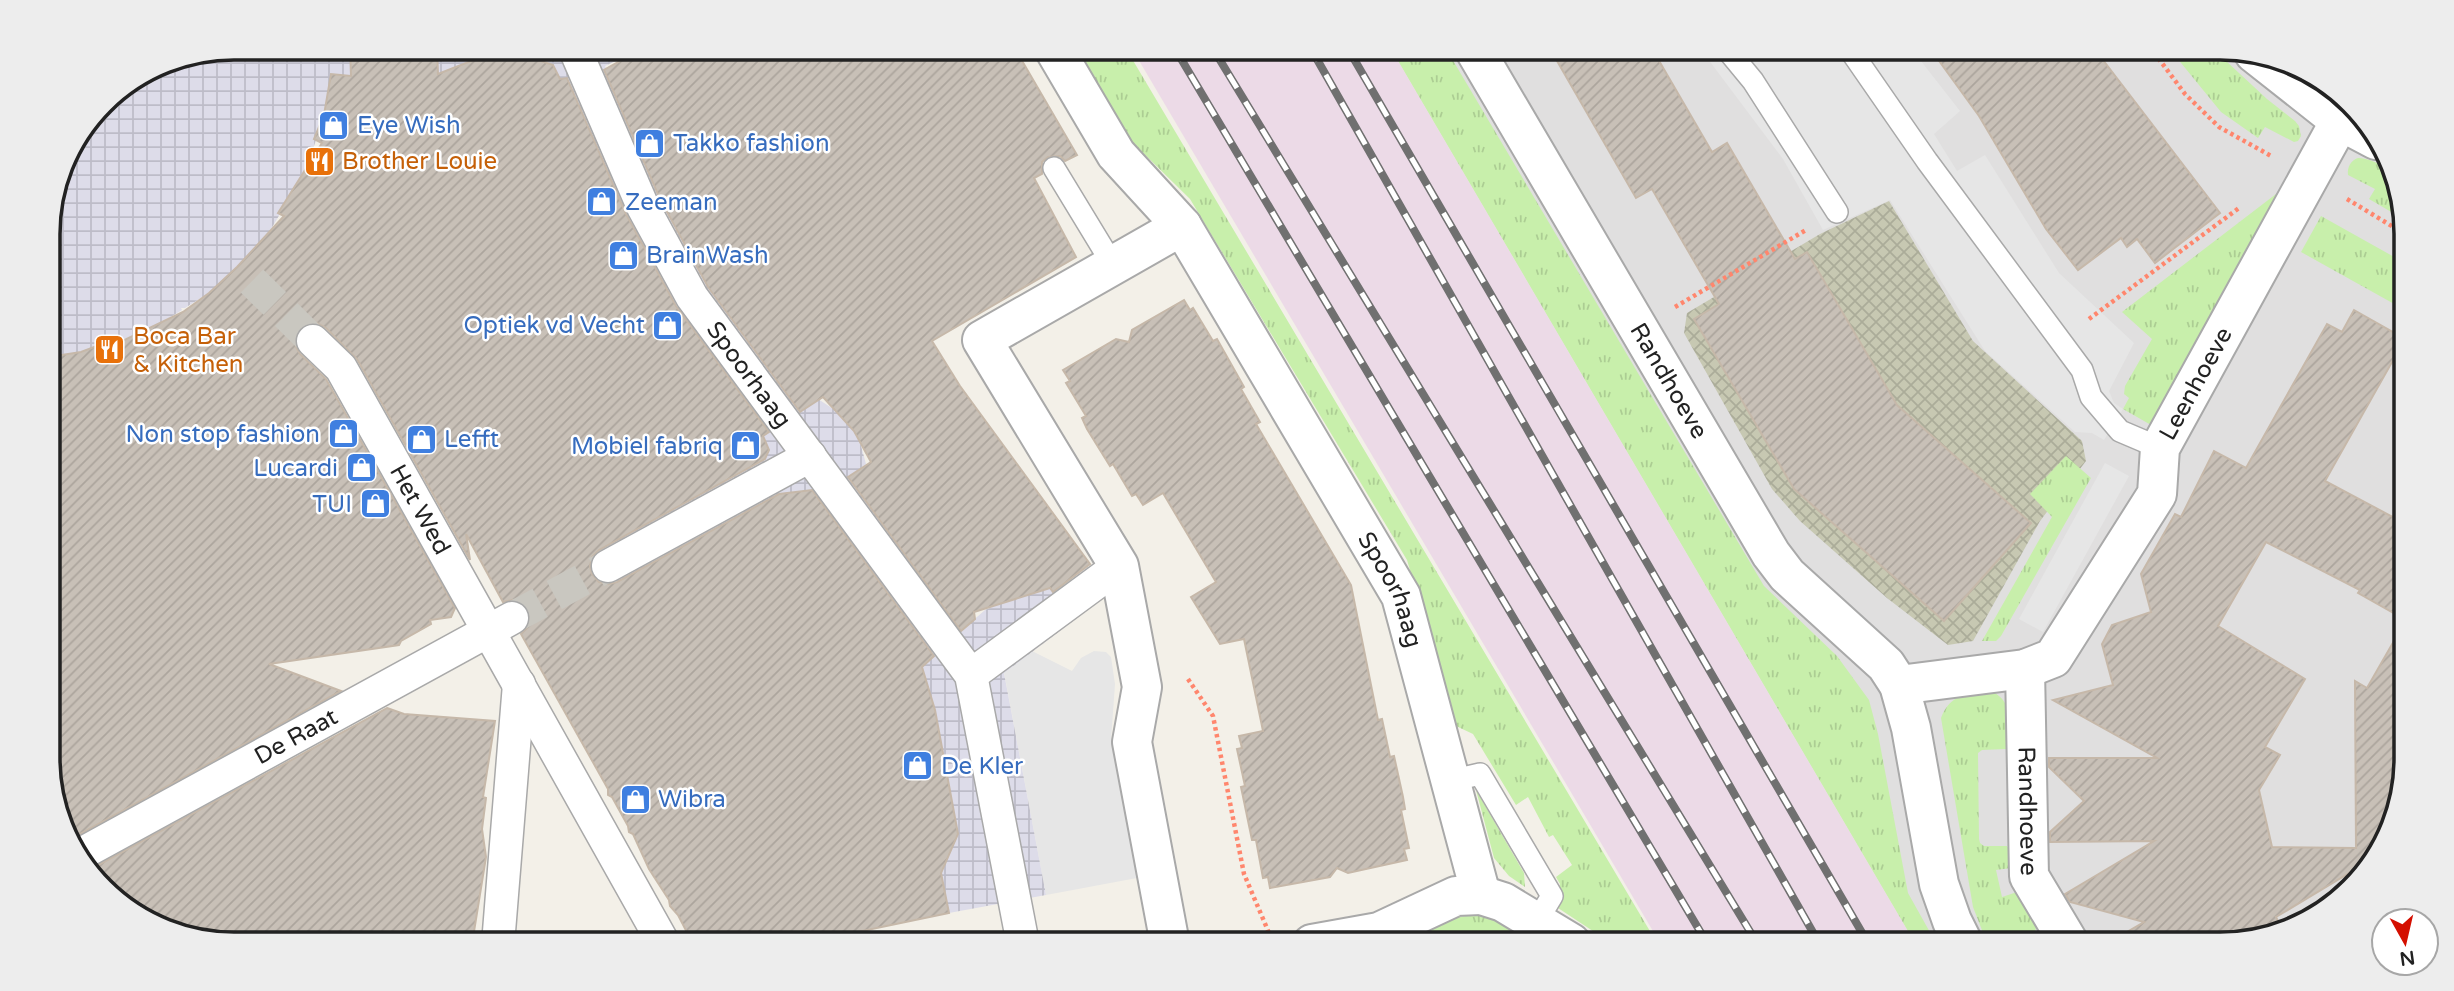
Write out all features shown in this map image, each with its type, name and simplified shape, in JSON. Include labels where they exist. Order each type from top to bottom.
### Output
[{"type":"street","name":"Spoorhaag","points":[[580,60],[643,207],[692,297],[971,675],[1021,932]]},
{"type":"street","name":"Spoorhaag","points":[[1061,60],[1116,154],[1182,226],[1401,596],[1481,895]]},
{"type":"street","name":"Randhoeve","points":[[1481,60],[1778,564],[1886,665],[1899,685],[1911,728],[1935,865],[1945,902],[1958,931]]},
{"type":"street","points":[[2273,68],[2340,121],[2361,132]]},
{"type":"street","name":"Leenhoeve","points":[[2025,668],[2053,658],[2157,494],[2160,447],[2340,121]]},
{"type":"street","points":[[1168,932],[1132,742],[1142,687],[1119,566],[982,340],[1182,226]]},
{"type":"street","name":"Het Wed","points":[[313,341],[341,368],[501,625],[519,684],[657,932]]},
{"type":"street","points":[[608,566],[810,456]]},
{"type":"street","points":[[971,675],[1119,566]]},
{"type":"street","name":"De Raat","points":[[87,851],[501,625]]},
{"type":"street","points":[[1899,685],[2025,668]]},
{"type":"street","name":"Randhoeve","points":[[2025,668],[2029,876],[2062,931]]},
{"type":"street","points":[[499,932],[519,684]]},
{"type":"street","points":[[1379,931],[1456,896],[1481,895],[1503,902],[1553,931]]},
{"type":"lane","points":[[1736,60],[1753,81],[1837,212]]},
{"type":"lane","points":[[1857,60],[1927,160],[2082,370],[2091,397],[2120,431],[2160,447]]},
{"type":"lane","points":[[1054,168],[1112,265]]},
{"type":"lane","points":[[1450,781],[1480,774],[1552,896],[1537,921]]},
{"type":"path","points":[[2160,60],[2185,94],[2220,127],[2394,227]]},
{"type":"path","points":[[2060,341],[2249,201]]},
{"type":"path","points":[[1639,328],[1837,212]]},
{"type":"path","points":[[1188,679],[1213,716],[1244,874],[1268,931]]},
{"type":"shaded area","points":[[222,60],[350,60],[351,76],[331,75],[329,101],[314,139],[316,140],[304,176],[278,212],[280,214],[258,251],[217,288],[181,308],[182,310],[150,330],[60,356],[61,211],[65,189],[83,147],[111,111],[137,89],[157,77],[189,65]]},
{"type":"shaded area","points":[[437,60],[478,60],[438,79]]},
{"type":"shaded area","points":[[541,60],[617,60],[605,66],[650,165],[802,410],[818,399],[838,412],[854,431],[866,464],[850,476],[962,630],[985,610],[1049,582],[1054,593],[1088,567],[1094,576],[1097,598],[1093,606],[1004,673],[1046,895],[949,913],[934,838],[622,591],[597,544],[708,367],[560,92],[548,62]]},
{"type":"shaded area","points":[[1139,60],[1398,60],[1908,931],[1653,931]]},
{"type":"shaded area","points":[[1398,60],[2243,61],[2276,69],[2317,89],[2351,119],[2371,147],[2389,189],[2394,234],[2394,757],[2389,802],[2371,844],[2343,880],[2326,895],[2307,908],[2265,926],[2232,931],[1908,931]]},
{"type":"shaded area","points":[[1709,60],[1920,60],[1960,111],[1934,134],[1957,171],[1985,155],[2059,273],[2134,343],[2109,391],[2114,403],[2123,409],[2104,440],[2092,433],[2075,432],[1985,351],[1890,200],[1823,230],[1783,159]]},
{"type":"shaded area","points":[[1889,201],[1973,341],[2082,441],[2086,461],[2040,521],[1973,641],[1948,645],[1887,598],[1800,521],[1772,489],[1684,333],[1687,313],[1820,234]]},
{"type":"shaded area","points":[[2105,463],[2129,476],[2043,632],[2019,619]]},
{"type":"shaded area","points":[[1032,651],[1072,671],[1081,658],[1094,651],[1106,652],[1111,657],[1115,684],[1111,740],[1137,878],[1046,895],[1004,672]]},
{"type":"green space","points":[[1082,60],[1133,60],[1650,931],[1593,931],[1555,906],[1560,884],[1556,877],[1572,865],[1553,835],[1549,837],[1528,797],[1516,805],[1473,734],[1456,726],[1407,560],[1190,199],[1127,137]]},
{"type":"green space","points":[[1398,60],[1453,60],[1764,586],[1837,656],[1869,700],[1908,893],[1929,931],[1908,931]]},
{"type":"green space","points":[[2179,60],[2225,60],[2295,121],[2301,136],[2294,142],[2265,127],[2258,138],[2221,112]]},
{"type":"green space","points":[[2366,159],[2380,164],[2389,189],[2393,213],[2369,199],[2375,189],[2348,175],[2353,160]]},
{"type":"green space","points":[[2276,194],[2281,198],[2151,425],[2123,409],[2129,398],[2124,394],[2125,386],[2152,339],[2122,312]]},
{"type":"green space","points":[[2321,216],[2394,257],[2394,304],[2301,252]]},
{"type":"green space","points":[[2066,456],[2091,478],[2001,636],[1996,641],[1982,641],[2052,517],[2030,494]]},
{"type":"green space","points":[[1990,690],[1998,695],[2007,707],[2009,745],[2006,749],[1982,750],[1978,753],[1979,839],[1984,846],[2007,846],[2011,868],[1996,870],[2002,897],[2017,892],[2036,928],[2035,931],[1982,931],[1973,907],[1941,718],[1955,699]]},
{"type":"green space","points":[[1476,790],[1524,873],[1525,887],[1509,876],[1494,858]]},
{"type":"green space","points":[[1471,915],[1493,918],[1514,931],[1422,931],[1447,919]]},
{"type":"building","points":[[350,60],[437,60],[438,74],[474,60],[539,60],[553,65],[560,79],[567,78],[626,214],[676,306],[769,432],[763,436],[769,450],[765,459],[599,550],[592,557],[592,574],[599,582],[617,582],[779,494],[812,490],[934,656],[922,667],[935,710],[958,834],[941,873],[949,913],[859,932],[687,932],[649,869],[633,834],[629,832],[612,797],[608,795],[608,789],[521,634],[530,619],[528,609],[521,602],[503,602],[466,534],[470,560],[357,359],[326,328],[317,323],[307,324],[299,329],[295,337],[296,347],[326,379],[455,608],[451,617],[430,620],[431,624],[401,641],[399,645],[269,664],[341,691],[78,835],[63,791],[60,769],[60,355],[81,352],[110,341],[112,346],[183,312],[237,267],[284,216],[278,213],[322,143],[314,139],[324,115],[331,74],[351,76]]},
{"type":"building","points":[[622,60],[1022,60],[1077,155],[1065,161],[1060,156],[1048,157],[1042,162],[1042,174],[1034,178],[1076,257],[932,341],[960,386],[1090,564],[1053,592],[1050,588],[974,612],[975,619],[961,631],[848,477],[871,462],[854,431],[823,397],[800,412],[708,287],[660,199],[604,70]]},
{"type":"building","points":[[1556,60],[1659,60],[1712,152],[1727,143],[1795,259],[1807,252],[1897,405],[2031,523],[1944,621],[1794,489],[1694,319],[1719,304],[1652,189],[1636,198]]},
{"type":"building","points":[[1938,60],[2103,60],[2220,213],[2155,263],[2137,239],[2127,247],[2121,238],[2078,270],[2046,229],[1979,116]]},
{"type":"building","points":[[1184,300],[1190,310],[1193,308],[1213,341],[1217,339],[1244,387],[1241,389],[1260,422],[1256,424],[1351,585],[1378,720],[1382,719],[1390,757],[1394,756],[1403,797],[1405,809],[1401,810],[1409,848],[1404,849],[1407,860],[1348,873],[1337,868],[1330,877],[1270,888],[1268,877],[1263,878],[1256,840],[1252,840],[1241,787],[1245,786],[1237,749],[1242,748],[1239,736],[1263,731],[1244,639],[1220,644],[1191,597],[1216,582],[1163,493],[1143,505],[1136,494],[1132,496],[1113,464],[1110,466],[1087,429],[1082,418],[1086,416],[1066,383],[1070,381],[1063,370],[1116,339],[1129,342],[1132,330]]},
{"type":"building","points":[[2354,310],[2394,333],[2394,359],[2325,481],[2394,518],[2394,613],[2358,593],[2360,590],[2266,542],[2218,626],[2305,679],[2265,747],[2280,755],[2259,790],[2272,847],[2356,848],[2355,681],[2367,688],[2394,641],[2394,757],[2389,802],[2371,844],[2349,873],[2276,917],[2278,921],[2232,931],[2128,931],[2144,922],[2070,902],[2065,894],[2154,841],[2050,842],[2050,832],[2084,801],[2049,767],[2049,758],[2157,758],[2053,700],[2113,685],[2102,644],[2112,625],[2151,612],[2141,574],[2175,514],[2181,517],[2214,451],[2246,468],[2327,324],[2342,332]]},
{"type":"building","points":[[387,708],[404,714],[495,721],[483,797],[486,798],[482,829],[486,857],[474,932],[234,932],[200,928],[157,914],[137,902],[98,865]]},
{"type":"tunnel","points":[[252,281],[313,341]]},
{"type":"tunnel","points":[[512,618],[608,566]]},
{"type":"railway","points":[[1182,60],[1700,931]]},
{"type":"railway","points":[[1220,60],[1750,931]]},
{"type":"railway","points":[[1317,60],[1812,931]]},
{"type":"railway","points":[[1355,60],[1861,931]]},
{"type":"place","name":"Eye Wish","points":[[334,125]]},
{"type":"place","name":"Takko fashion","points":[[650,143]]},
{"type":"place","name":"Brother Louie","points":[[319,161]]},
{"type":"place","name":"Zeeman","points":[[602,202]]},
{"type":"place","name":"BrainWash","points":[[623,255]]},
{"type":"place","name":"Optiek vd Vecht","points":[[668,325]]},
{"type":"place","name":"Boca Bar & Kitchen","points":[[110,350]]},
{"type":"place","name":"Non stop fashion","points":[[343,434]]},
{"type":"place","name":"Lefft","points":[[421,439]]},
{"type":"place","name":"Mobiel fabriq","points":[[746,446]]},
{"type":"place","name":"Lucardi","points":[[361,468]]},
{"type":"place","name":"TUI","points":[[375,504]]},
{"type":"place","name":"De Kler","points":[[918,766]]},
{"type":"place","name":"Wibra","points":[[635,799]]}]
